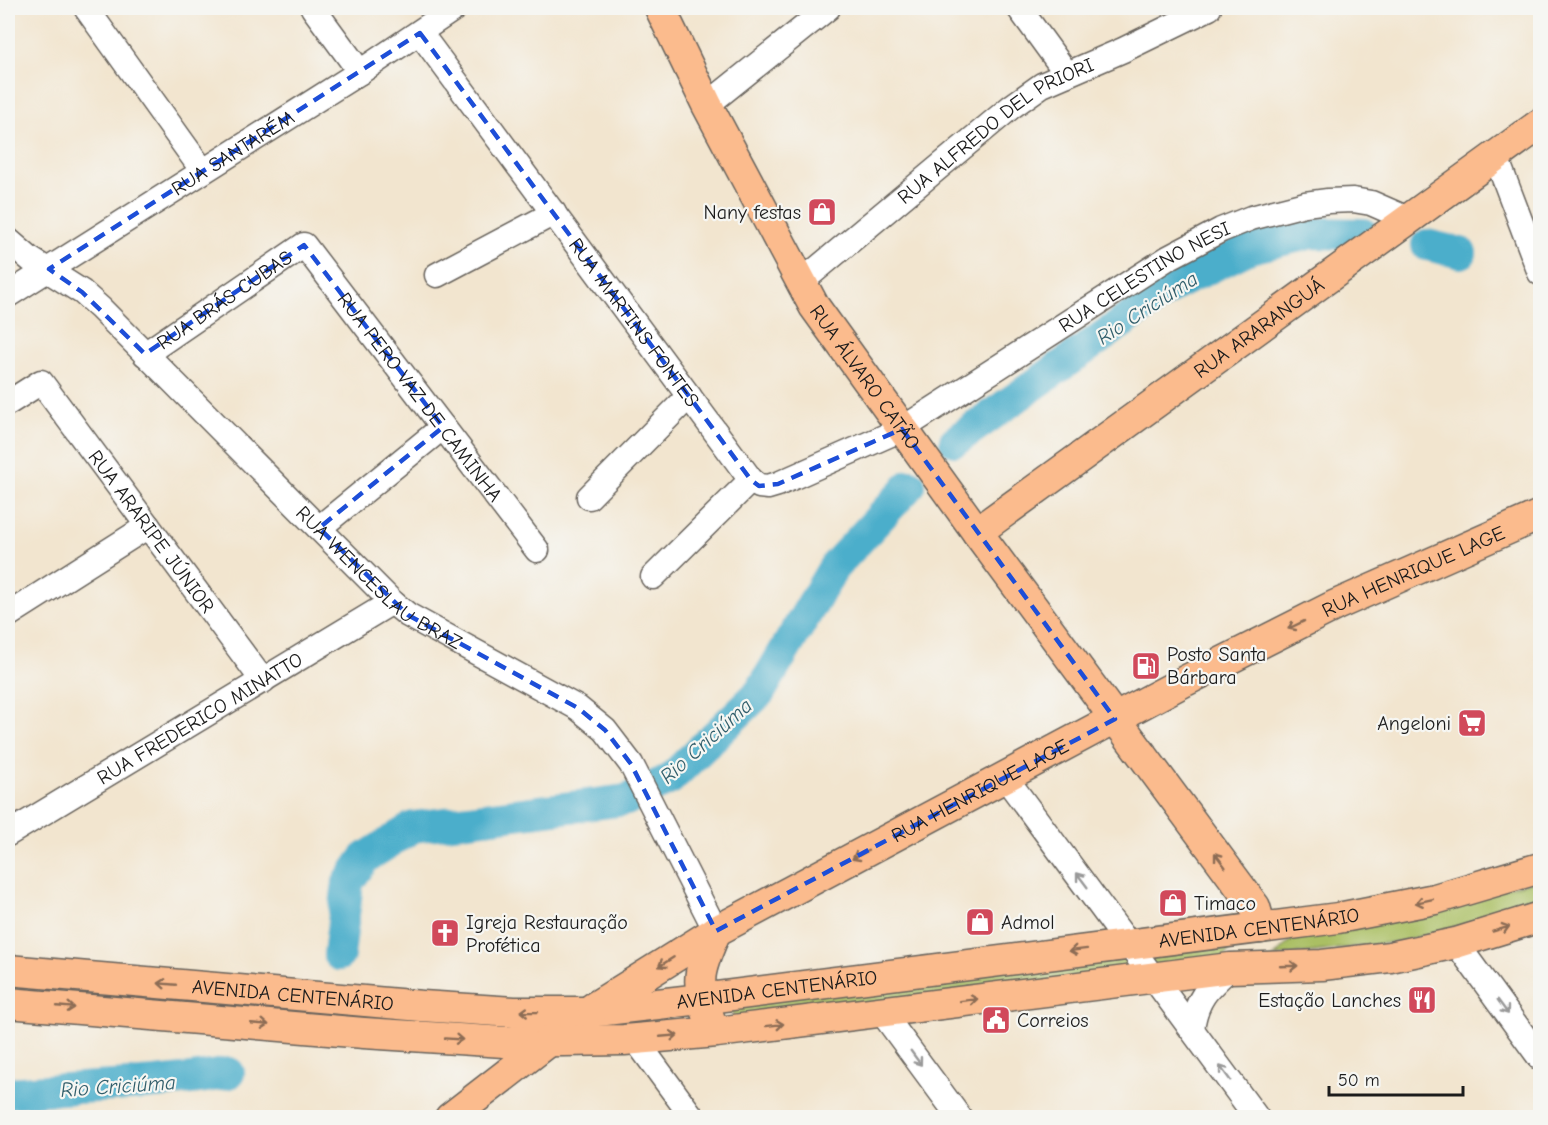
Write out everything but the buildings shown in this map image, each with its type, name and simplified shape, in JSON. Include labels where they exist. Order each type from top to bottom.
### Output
[{"type":"main road","name":"RUA ÁLVARO CATÃO","points":[[660,8],[707,105],[814,306],[977,532],[1266,920]]},
{"type":"main road","name":"RUA ARARANGUÁ","points":[[977,532],[1540,124]]},
{"type":"main road","name":"RUA HENRIQUE LAGE","points":[[450,1118],[588,1011],[716,931],[1185,681],[1336,605],[1540,515]]},
{"type":"main road","name":"AVENIDA CENTENÁRIO","points":[[8,970],[443,1008],[514,1012],[588,1011],[701,999],[1129,944],[1266,920],[1378,911],[1481,887],[1540,868]]},
{"type":"main road","name":"AVENIDA CENTENÁRIO","points":[[8,1003],[364,1033],[504,1042],[635,1039],[717,1032],[1230,968],[1322,965],[1390,957],[1456,943],[1540,917]]},
{"type":"main road","points":[[1230,968],[1248,954],[1266,920]]},
{"type":"main road","points":[[716,931],[700,967],[701,999],[717,1032]]},
{"type":"street","points":[[86,8],[203,171]]},
{"type":"street","points":[[313,8],[360,72]]},
{"type":"street","name":"RUA SANTARÉM","points":[[8,295],[360,72],[455,8]]},
{"type":"street","points":[[707,105],[828,8]]},
{"type":"street","points":[[1019,8],[1067,74]]},
{"type":"street","name":"RUA ALFREDO DEL PRIORI","points":[[801,283],[1011,107],[1042,85],[1123,50],[1209,8]]},
{"type":"street","name":"RUA MARTINS FONTES","points":[[420,33],[751,480]]},
{"type":"street","points":[[1496,157],[1540,273]]},
{"type":"street","name":"RUA CELESTINO NESI","points":[[902,429],[1168,258],[1221,230],[1279,210],[1329,201],[1353,200],[1371,203],[1410,220]]},
{"type":"street","points":[[437,275],[554,213]]},
{"type":"street","name":"RUA WENCESLAU BRAZ","points":[[8,240],[30,259],[82,292],[392,602],[422,624],[578,708],[595,720],[619,746],[637,776],[716,931]]},
{"type":"street","name":"RUA BRÁS CUBAS","points":[[145,354],[304,244]]},
{"type":"street","name":"RUA PERO VAZ DE CAMINHA","points":[[304,244],[537,550]]},
{"type":"street","name":"RUA ARARIPE JÚNIOR","points":[[8,403],[41,382],[263,681]]},
{"type":"street","points":[[589,497],[689,396]]},
{"type":"street","points":[[319,528],[443,427]]},
{"type":"street","points":[[653,577],[751,480],[759,486],[768,487],[778,484],[902,429]]},
{"type":"street","points":[[8,615],[148,526]]},
{"type":"street","name":"RUA FREDERICO MINATTO","points":[[8,834],[392,602]]},
{"type":"street","points":[[1005,777],[1257,1118]]},
{"type":"street","points":[[1456,943],[1540,1058]]},
{"type":"street","points":[[1192,1029],[1200,1000],[1206,990],[1230,968]]},
{"type":"street","points":[[881,1011],[960,1118]]},
{"type":"street","points":[[635,1039],[693,1118]]},
{"type":"highlighted area","points":[[420,33],[751,480],[759,486],[778,484],[902,429],[1115,719],[716,931],[631,764],[605,730],[578,708],[408,615],[319,528],[443,427],[304,245],[145,354],[82,292],[49,269]]},
{"type":"green space","points":[[1540,880],[1540,903],[1404,941],[1274,957],[1297,934]]},
{"type":"green space","points":[[1233,942],[1221,964],[739,1022],[720,1001]]},
{"type":"waterway","name":"Rio Criciúma","points":[[955,441],[1175,285],[1250,248],[1313,233],[1363,234]]},
{"type":"waterway","name":"Rio Criciúma","points":[[1427,245],[1461,253]]},
{"type":"waterway","name":"Rio Criciúma","points":[[339,955],[348,882],[365,858],[413,827],[626,800],[670,779],[760,692],[834,567],[910,485]]},
{"type":"waterway","name":"Rio Criciúma","points":[[8,1093],[146,1084],[229,1073]]},
{"type":"place","name":"Nany festas","points":[[822,212]]},
{"type":"place","name":"Posto Santa Bárbara","points":[[1146,666]]},
{"type":"place","name":"Angeloni","points":[[1472,723]]},
{"type":"place","name":"Timaco","points":[[1173,903]]},
{"type":"place","name":"Admol","points":[[980,922]]},
{"type":"place","name":"Igreja Restauração Profética","points":[[445,933]]},
{"type":"place","name":"Estação Lanches","points":[[1422,1000]]},
{"type":"place","name":"Correios","points":[[996,1020]]}]
